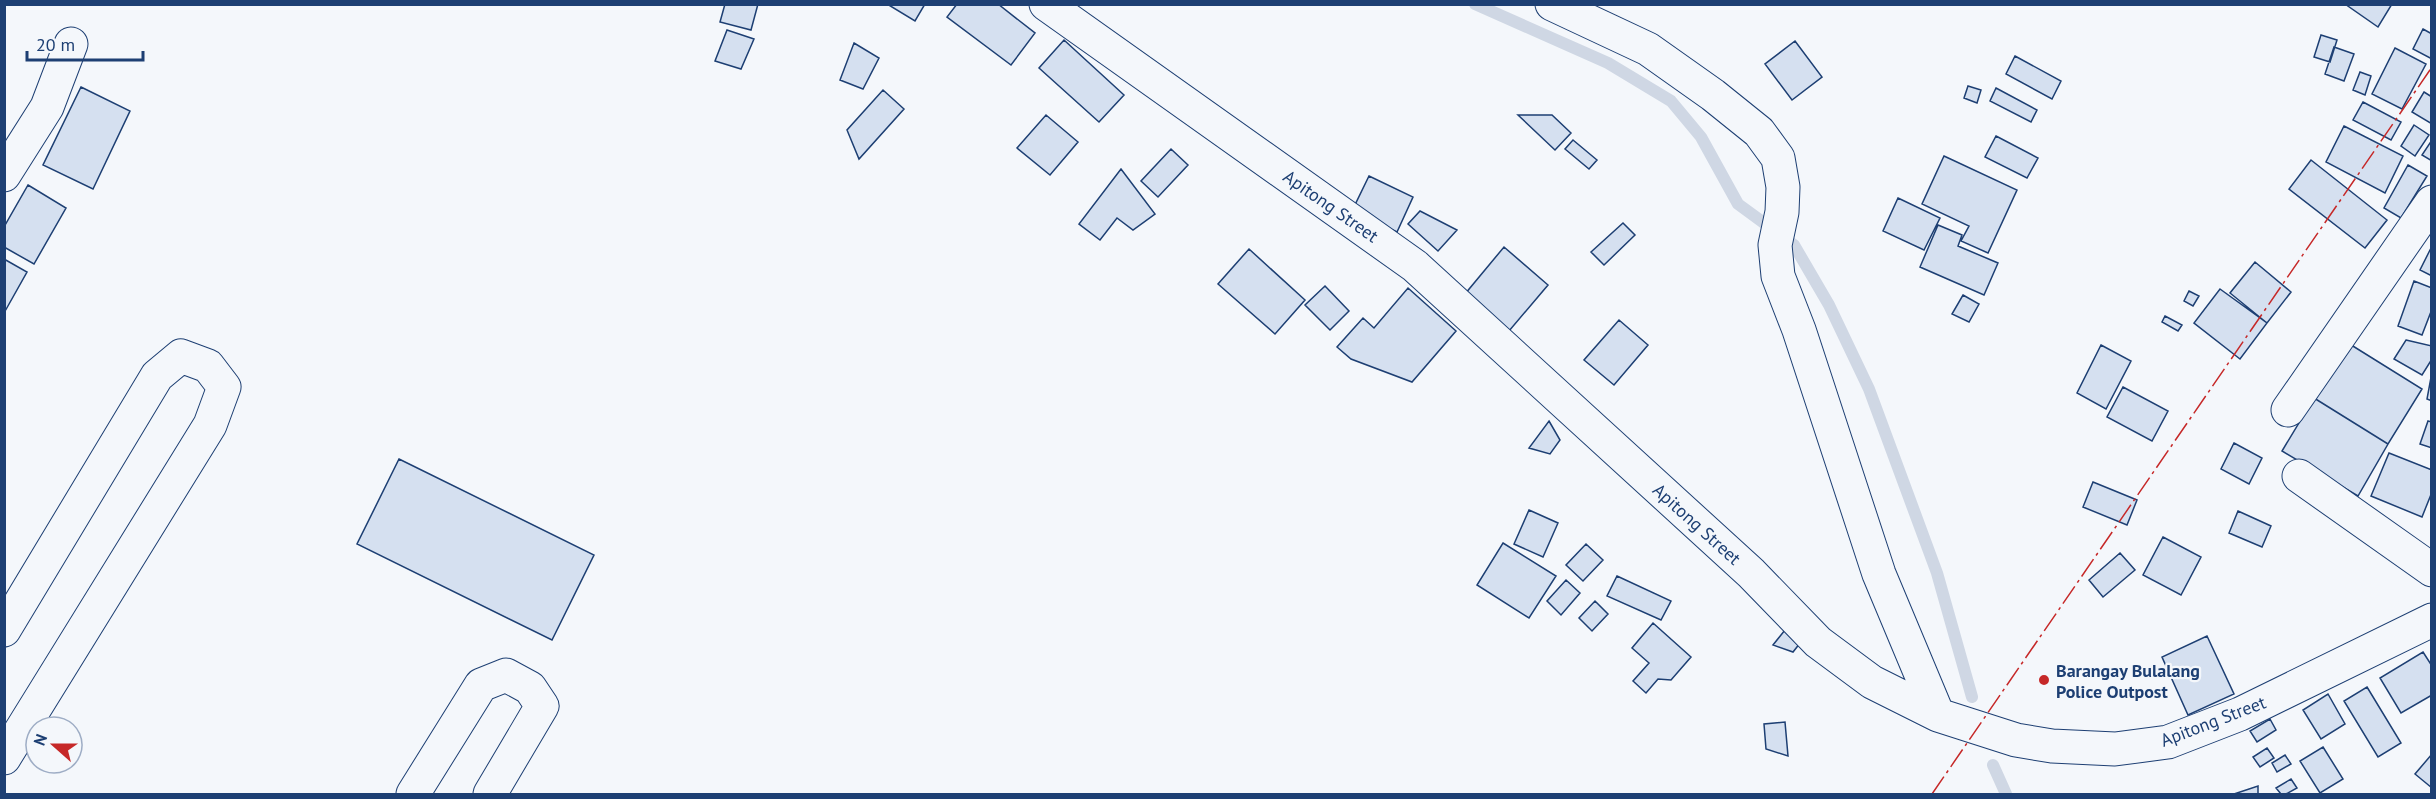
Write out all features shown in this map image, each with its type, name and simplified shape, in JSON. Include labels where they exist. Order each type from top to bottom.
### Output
[{"type":"street","name":"Apitong Street","points":[[1046,4],[1415,266],[1751,573],[1818,642],[1872,682],[1938,715],[2016,740],[2052,746],[2115,749],[2168,742],[2240,714],[2432,620]]},
{"type":"street","points":[[1552,4],[1647,50],[1713,95],[1759,132],[1778,158],[1783,187],[1782,212],[1775,245],[1779,276],[1800,330],[1879,574],[1938,715]]},
{"type":"street","points":[[4,175],[16,138],[47,107],[71,44]]},
{"type":"street","points":[[2288,410],[2432,202]]},
{"type":"street","points":[[4,630],[157,376],[181,356],[208,366],[224,387],[210,425],[4,758]]},
{"type":"street","points":[[2299,476],[2432,570]]},
{"type":"street","points":[[413,795],[481,686],[506,675],[530,688],[542,706],[490,795]]},
{"type":"building","points":[[725,4],[758,4],[751,30],[720,22]]},
{"type":"building","points":[[887,4],[925,4],[915,21]]},
{"type":"building","points":[[957,4],[998,4],[1035,33],[1011,65],[947,17]]},
{"type":"building","points":[[2345,4],[2392,4],[2378,27]]},
{"type":"building","points":[[2423,29],[2432,34],[2432,59],[2413,49]]},
{"type":"building","points":[[727,30],[754,39],[741,69],[715,61]]},
{"type":"building","points":[[2321,35],[2337,40],[2330,62],[2314,57]]},
{"type":"building","points":[[1064,40],[1124,95],[1099,122],[1039,68]]},
{"type":"building","points":[[1795,41],[1822,77],[1792,100],[1765,64]]},
{"type":"building","points":[[854,43],[879,58],[863,89],[840,80]]},
{"type":"building","points":[[2334,47],[2354,54],[2344,81],[2325,74]]},
{"type":"building","points":[[2395,48],[2426,64],[2402,109],[2372,94]]},
{"type":"building","points":[[2015,56],[2061,81],[2052,99],[2006,74]]},
{"type":"building","points":[[2360,72],[2371,76],[2365,95],[2353,90]]},
{"type":"building","points":[[1968,86],[1981,90],[1977,103],[1964,98]]},
{"type":"building","points":[[81,87],[130,111],[93,189],[43,165]]},
{"type":"building","points":[[1996,88],[2037,110],[2031,122],[1990,101]]},
{"type":"building","points":[[883,90],[904,109],[859,159],[847,130]]},
{"type":"building","points":[[2424,92],[2432,97],[2432,124],[2412,112]]},
{"type":"building","points":[[2363,102],[2401,122],[2391,140],[2353,120]]},
{"type":"building","points":[[1046,115],[1078,142],[1050,175],[1017,148]]},
{"type":"building","points":[[1518,115],[1552,115],[1571,133],[1555,150]]},
{"type":"building","points":[[2414,125],[2429,135],[2415,156],[2401,146]]},
{"type":"building","points":[[2344,126],[2403,156],[2385,193],[2326,162]]},
{"type":"building","points":[[1996,136],[2038,158],[2027,178],[1985,157]]},
{"type":"building","points":[[1573,140],[1597,160],[1589,169],[1565,149]]},
{"type":"building","points":[[2432,140],[2432,161],[2422,155]]},
{"type":"building","points":[[1171,149],[1188,165],[1158,197],[1141,181]]},
{"type":"building","points":[[1944,156],[2017,190],[1988,253],[1961,241],[1969,226],[1922,204]]},
{"type":"building","points":[[2311,160],[2387,220],[2365,248],[2289,189]]},
{"type":"building","points":[[2408,165],[2427,176],[2401,218],[2384,208]]},
{"type":"building","points":[[1121,169],[1155,214],[1133,230],[1117,218],[1100,240],[1079,224]]},
{"type":"building","points":[[1369,176],[1413,197],[1397,232],[1352,211]]},
{"type":"building","points":[[28,185],[66,208],[34,264],[4,247],[4,227]]},
{"type":"building","points":[[1898,198],[1940,218],[1924,250],[1883,231]]},
{"type":"building","points":[[1420,211],[1457,230],[1438,251],[1408,224]]},
{"type":"building","points":[[1623,223],[1635,235],[1604,265],[1591,252]]},
{"type":"building","points":[[1938,225],[1962,235],[1958,246],[1998,263],[1984,295],[1920,267]]},
{"type":"building","points":[[2432,246],[2432,276],[2420,270]]},
{"type":"building","points":[[1504,247],[1548,285],[1509,331],[1465,294]]},
{"type":"building","points":[[1249,249],[1305,300],[1275,334],[1218,284]]},
{"type":"building","points":[[4,259],[27,272],[4,313]]},
{"type":"building","points":[[2255,262],[2291,292],[2267,323],[2230,293]]},
{"type":"building","points":[[2414,281],[2432,288],[2432,309],[2422,335],[2398,326]]},
{"type":"building","points":[[1325,286],[1349,311],[1330,330],[1305,305]]},
{"type":"building","points":[[1408,288],[1456,331],[1412,382],[1351,359],[1337,347],[1363,318],[1374,328]]},
{"type":"building","points":[[2220,289],[2267,323],[2240,359],[2194,323]]},
{"type":"building","points":[[2189,291],[2199,296],[2193,306],[2184,301]]},
{"type":"building","points":[[1963,295],[1979,304],[1969,322],[1952,314]]},
{"type":"building","points":[[2165,316],[2182,325],[2178,331],[2162,322]]},
{"type":"building","points":[[1619,320],[1648,345],[1614,385],[1584,360]]},
{"type":"building","points":[[2406,340],[2432,346],[2432,359],[2422,375],[2394,359]]},
{"type":"building","points":[[2348,343],[2422,389],[2388,444],[2314,398]]},
{"type":"building","points":[[2101,345],[2131,361],[2106,409],[2077,393]]},
{"type":"building","points":[[2432,372],[2432,401],[2427,399]]},
{"type":"building","points":[[2123,387],[2168,411],[2152,441],[2107,417]]},
{"type":"building","points":[[2314,398],[2388,444],[2358,496],[2282,451]]},
{"type":"building","points":[[1549,421],[1560,440],[1550,454],[1529,448]]},
{"type":"building","points":[[2428,421],[2432,422],[2432,448],[2420,444]]},
{"type":"building","points":[[2234,443],[2262,458],[2249,484],[2221,469]]},
{"type":"building","points":[[2389,453],[2432,470],[2432,492],[2422,517],[2371,496]]},
{"type":"building","points":[[399,459],[594,555],[552,640],[357,544]]},
{"type":"building","points":[[2093,482],[2137,500],[2127,525],[2083,507]]},
{"type":"building","points":[[1529,510],[1558,523],[1543,557],[1514,544]]},
{"type":"building","points":[[2238,511],[2271,526],[2262,547],[2229,533]]},
{"type":"building","points":[[2163,537],[2201,557],[2181,595],[2143,575]]},
{"type":"building","points":[[1503,543],[1556,576],[1529,618],[1477,585]]},
{"type":"building","points":[[1586,544],[1603,560],[1583,581],[1566,565]]},
{"type":"building","points":[[2120,553],[2135,570],[2103,597],[2089,580]]},
{"type":"building","points":[[1617,576],[1671,601],[1661,620],[1607,596]]},
{"type":"building","points":[[1566,580],[1580,593],[1561,615],[1547,601]]},
{"type":"building","points":[[1595,601],[1608,614],[1592,631],[1579,618]]},
{"type":"building","points":[[1653,623],[1691,657],[1671,680],[1658,679],[1646,693],[1633,681],[1649,663],[1632,648]]},
{"type":"building","points":[[1789,625],[1804,638],[1793,652],[1773,645]]},
{"type":"building","points":[[2207,636],[2234,694],[2188,715],[2162,657]]},
{"type":"building","points":[[2423,652],[2432,666],[2432,695],[2401,713],[2380,678]]},
{"type":"building","points":[[2367,687],[2401,743],[2378,757],[2344,701]]},
{"type":"building","points":[[2328,694],[2345,724],[2321,739],[2303,710]]},
{"type":"building","points":[[2270,719],[2276,730],[2257,742],[2250,731]]},
{"type":"building","points":[[1785,722],[1788,756],[1766,749],[1764,724]]},
{"type":"building","points":[[2323,747],[2343,779],[2320,793],[2300,761]]},
{"type":"building","points":[[2267,748],[2274,758],[2260,767],[2253,757]]},
{"type":"building","points":[[2432,754],[2432,788],[2415,774]]},
{"type":"building","points":[[2285,755],[2291,764],[2277,772],[2272,763]]},
{"type":"building","points":[[2291,779],[2297,788],[2281,794],[2276,788]]},
{"type":"building","points":[[2258,786],[2258,794],[2234,794]]},
{"type":"waterway","points":[[1475,4],[1608,63],[1671,101],[1701,137],[1738,204],[1794,245],[1829,305],[1869,389],[1937,573],[1972,697]]},
{"type":"waterway","points":[[1993,765],[2006,794]]},
{"type":"power","points":[[1932,794],[2432,67]]},
{"type":"place","name":"Barangay Bulalang Police Outpost","points":[[2044,680]]}]
